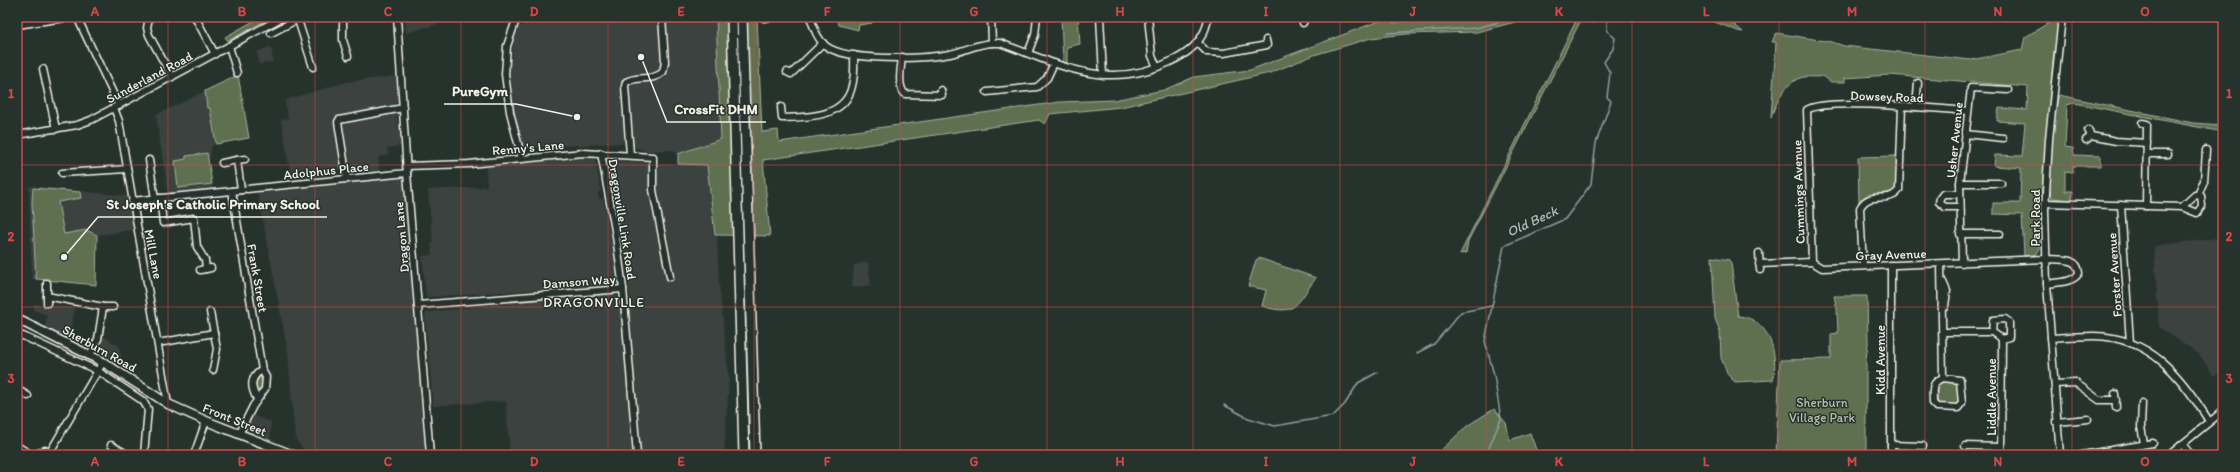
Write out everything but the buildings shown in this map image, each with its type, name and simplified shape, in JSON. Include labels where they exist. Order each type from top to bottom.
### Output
[{"type":"highway","points":[[732,17],[744,455]]},
{"type":"highway","points":[[742,17],[755,455]]},
{"type":"main road","name":"Sherburn Road","points":[[17,318],[103,362],[168,404]]},
{"type":"main road","name":"Front Street","points":[[168,404],[206,421],[293,455]]},
{"type":"street","points":[[17,25],[71,17]]},
{"type":"street","name":"Mill Lane","points":[[77,17],[116,107],[168,404]]},
{"type":"street","points":[[149,17],[149,35],[172,77]]},
{"type":"street","points":[[195,17],[215,54]]},
{"type":"street","name":"Sunderland Road","points":[[17,135],[56,129],[85,122],[116,107],[283,17]]},
{"type":"street","points":[[343,17],[343,40],[348,56]]},
{"type":"street","name":"Dragon Lane","points":[[397,17],[406,173],[430,455]]},
{"type":"street","points":[[516,17],[507,46],[505,74],[510,112],[522,159]]},
{"type":"street","points":[[630,155],[625,86],[626,82],[630,80],[656,77],[663,72],[665,62],[662,17]]},
{"type":"street","points":[[764,18],[772,17]]},
{"type":"street","points":[[810,17],[817,35],[823,43],[835,52],[854,55],[902,57],[950,54],[992,43],[1028,53],[1080,72],[1102,76],[1138,74],[1180,57],[1198,43],[1206,26],[1208,17]]},
{"type":"street","points":[[992,17],[992,43]]},
{"type":"street","points":[[1028,53],[1035,35],[1037,17]]},
{"type":"street","points":[[1100,17],[1102,76]]},
{"type":"street","points":[[1148,17],[1152,56],[1157,67]]},
{"type":"street","name":"Park Road","points":[[2060,455],[2047,284],[2045,203],[2046,168],[2062,17]]},
{"type":"street","points":[[271,33],[299,18],[313,67]]},
{"type":"street","points":[[1198,43],[1207,52],[1217,53],[1267,45],[1266,40]]},
{"type":"street","points":[[787,72],[791,74],[823,43]]},
{"type":"street","points":[[229,46],[237,73]]},
{"type":"street","points":[[782,107],[782,118],[813,116],[839,108],[848,97],[853,85],[854,55]]},
{"type":"street","points":[[902,57],[901,84],[902,90],[905,94],[942,95],[941,90]]},
{"type":"street","points":[[987,92],[1037,87],[1047,78],[1054,63]]},
{"type":"street","points":[[43,69],[56,129]]},
{"type":"street","points":[[1916,107],[1918,83]]},
{"type":"street","name":"Usher Avenue","points":[[1962,263],[1959,207],[1960,183],[1970,88],[2008,90]]},
{"type":"street","name":"Dowsey Road","points":[[1807,110],[1827,106],[1902,106],[1967,111]]},
{"type":"street","points":[[1863,266],[1860,208],[1864,200],[1869,198],[1890,196],[1896,194],[1899,190],[1902,106]]},
{"type":"street","points":[[347,179],[338,122],[339,120],[403,108]]},
{"type":"street","name":"Cummings Avenue","points":[[1807,110],[1812,262],[1822,268]]},
{"type":"street","points":[[2142,123],[2147,124],[2148,143],[2146,206]]},
{"type":"street","points":[[1965,134],[2003,138]]},
{"type":"street","points":[[2088,135],[2116,141],[2148,143]]},
{"type":"street","points":[[2182,207],[2189,198],[2198,195],[2204,181],[2206,150]]},
{"type":"street","name":"Renny's Lane","points":[[406,166],[469,164],[583,153],[653,157],[653,190],[670,277]]},
{"type":"street","name":"Dragonville Link Road","points":[[601,153],[616,236],[623,289]]},
{"type":"street","points":[[2148,154],[2168,154]]},
{"type":"street","points":[[222,163],[245,159]]},
{"type":"street","points":[[149,160],[163,227],[197,217],[196,247],[204,260],[206,269]]},
{"type":"street","points":[[132,201],[243,190],[237,160]]},
{"type":"street","points":[[62,173],[127,168]]},
{"type":"street","name":"Adolphus Place","points":[[243,190],[406,173]]},
{"type":"street","points":[[1960,183],[2001,182]]},
{"type":"street","name":"Frank Street","points":[[232,191],[262,370],[266,377],[265,389],[257,399],[239,434]]},
{"type":"street","name":"Usher Avenue","points":[[1959,207],[1945,207],[1939,202],[1943,194],[1960,194]]},
{"type":"street","points":[[2045,203],[2182,207],[2197,213],[2202,206],[2201,196],[2198,195]]},
{"type":"street","name":"Forster Avenue","points":[[2121,205],[2130,343]]},
{"type":"street","points":[[1960,234],[2000,234]]},
{"type":"street","points":[[1759,252],[1760,267],[1812,262]]},
{"type":"street","name":"Gray Avenue","points":[[1822,268],[2046,259],[2072,260],[2076,264],[2079,273],[2071,280],[2047,284]]},
{"type":"street","points":[[1941,264],[1943,378]]},
{"type":"street","name":"Kidd Avenue","points":[[1891,266],[1891,455]]},
{"type":"street","points":[[47,283],[47,299],[78,301],[103,307],[113,307]]},
{"type":"street","name":"Damson Way","points":[[418,305],[623,289],[637,455]]},
{"type":"street","points":[[90,355],[98,339],[103,307]]},
{"type":"street","points":[[210,312],[217,349],[213,370]]},
{"type":"street","name":"Liddle Avenue","points":[[1992,332],[1993,320],[2005,319],[2010,322],[2009,337],[2002,338],[2001,455]]},
{"type":"street","points":[[1943,332],[1992,332],[2002,338]]},
{"type":"street","points":[[158,343],[214,333]]},
{"type":"street","points":[[17,335],[23,336],[98,371],[143,401],[148,409],[144,455]]},
{"type":"street","points":[[2051,338],[2094,336],[2108,337],[2143,348],[2168,365],[2197,402],[2209,421]]},
{"type":"street","points":[[17,446],[33,455],[40,450],[51,453],[103,362]]},
{"type":"street","points":[[257,399],[253,392],[253,379],[256,374],[262,370]]},
{"type":"street","points":[[1943,378],[1960,380],[1962,403],[1958,408],[1938,407],[1934,403],[1933,384],[1936,380],[1943,378]]},
{"type":"street","points":[[2055,384],[2076,383],[2099,400],[2116,397],[2116,407]]},
{"type":"street","points":[[17,389],[28,396]]},
{"type":"street","points":[[2142,403],[2141,426],[2144,443]]},
{"type":"street","points":[[2169,455],[2223,411]]},
{"type":"street","points":[[2057,422],[2088,419]]},
{"type":"street","points":[[194,455],[206,421]]},
{"type":"street","points":[[2082,455],[2094,454],[2144,443],[2153,443]]},
{"type":"street","points":[[2182,444],[2191,455]]},
{"type":"street","points":[[111,445],[128,455]]},
{"type":"street","points":[[1891,445],[1922,445]]},
{"type":"street","points":[[1965,446],[2001,447]]},
{"type":"shaded area","points":[[405,17],[461,17],[406,33]]},
{"type":"shaded area","points":[[525,17],[716,17],[721,139],[678,154],[673,150],[646,151],[620,143],[524,148],[519,136],[514,111],[509,66],[512,59],[514,33],[516,29],[525,23]]},
{"type":"shaded area","points":[[271,46],[273,62],[259,64],[257,52]]},
{"type":"shaded area","points":[[238,75],[249,138],[212,145],[209,161],[213,189],[168,194],[156,115]]},
{"type":"shaded area","points":[[396,76],[399,100],[395,104],[401,146],[387,148],[388,155],[378,157],[380,172],[354,174],[353,165],[341,167],[336,174],[292,181],[281,120],[288,119],[285,100],[347,82]]},
{"type":"shaded area","points":[[589,157],[595,159],[601,190],[598,193],[599,199],[603,199],[614,251],[617,299],[630,298],[626,268],[631,264],[630,254],[624,252],[620,236],[607,159],[657,164],[707,165],[715,235],[717,235],[719,284],[729,379],[724,455],[510,455],[506,401],[433,406],[425,315],[427,312],[537,300],[536,290],[426,297],[422,256],[432,255],[431,244],[433,244],[428,190],[487,187],[486,167]]},
{"type":"shaded area","points":[[407,173],[430,455],[307,455],[297,441],[294,428],[288,353],[257,188]]},
{"type":"shaded area","points":[[29,186],[127,196],[133,230],[97,235],[96,285],[32,279]]},
{"type":"shaded area","points":[[2217,238],[2223,244],[2223,370],[2214,376],[2199,354],[2159,327],[2154,246]]},
{"type":"shaded area","points":[[868,262],[871,285],[852,288],[854,265]]},
{"type":"shaded area","points":[[34,304],[75,308],[69,339],[45,328],[47,315],[34,310]]},
{"type":"shaded area","points":[[99,333],[119,346],[123,368],[92,351]]},
{"type":"shaded area","points":[[251,415],[271,422],[270,441],[244,432]]},
{"type":"green space","points":[[261,17],[267,20],[228,41],[225,37]]},
{"type":"green space","points":[[716,17],[757,17],[762,132],[778,130],[779,142],[1060,102],[1114,100],[1164,90],[1194,77],[1250,70],[1387,18],[1393,23],[1411,20],[1410,17],[1534,17],[1477,32],[1407,34],[1371,38],[1314,55],[1270,73],[1121,107],[1050,114],[1045,124],[1039,120],[763,160],[770,236],[715,235],[707,165],[678,164],[678,154],[721,139]]},
{"type":"green space","points":[[836,17],[872,17],[872,23],[859,25],[858,30],[839,25]]},
{"type":"green space","points":[[1061,17],[1078,17],[1080,44],[1067,47],[1067,65],[1063,63]]},
{"type":"green space","points":[[1578,17],[1603,17],[1592,23],[1583,19],[1580,22],[1468,241],[1466,253],[1460,254]]},
{"type":"green space","points":[[1702,17],[1725,17],[1743,32],[1738,31]]},
{"type":"green space","points":[[2059,17],[2056,50],[2054,51],[2053,59],[2041,202],[2040,248],[2037,254],[2024,256],[2022,215],[1993,214],[1993,203],[2020,203],[2021,168],[1994,166],[1995,155],[2022,156],[2025,123],[1997,121],[1999,108],[2027,110],[2028,87],[1890,75],[1845,78],[1845,82],[1831,82],[1823,76],[1804,77],[1792,82],[1787,87],[1775,106],[1771,118],[1776,42],[1772,42],[1776,33],[1832,42],[1844,46],[1971,60],[2022,50],[2025,37]]},
{"type":"green space","points":[[238,75],[249,138],[216,144],[210,108],[207,108],[205,91]]},
{"type":"green space","points":[[2059,95],[2193,123],[2223,125],[2223,132],[2074,103],[2067,105],[2065,147],[2073,148],[2074,155],[2101,156],[2101,166],[2073,166],[2073,173],[2065,172],[2065,191],[2072,191],[2072,200],[2052,198],[2049,178],[2051,148],[2054,117]]},
{"type":"green space","points":[[207,153],[212,184],[178,188],[175,161],[186,159],[186,156]]},
{"type":"green space","points":[[1898,156],[1895,194],[1866,198],[1859,202],[1858,157]]},
{"type":"green space","points":[[33,188],[80,192],[81,198],[58,202],[64,234],[86,230],[97,235],[96,285],[36,279],[32,202]]},
{"type":"green space","points":[[1712,257],[1729,260],[1731,263],[1738,316],[1749,318],[1757,323],[1764,330],[1769,339],[1773,348],[1773,380],[1735,382],[1728,375],[1721,358],[1720,331],[1715,319]]},
{"type":"green space","points":[[1259,258],[1316,278],[1295,306],[1282,310],[1262,306],[1266,290],[1248,286],[1256,260]]},
{"type":"green space","name":"Sherburn Village Park","points":[[1834,296],[1867,296],[1868,344],[1866,359],[1866,455],[1776,455],[1780,360],[1831,359],[1831,334],[1838,333],[1837,309]]},
{"type":"green space","points":[[260,374],[263,386],[258,395],[255,385]]},
{"type":"green space","points":[[1937,381],[1959,381],[1959,405],[1937,405]]},
{"type":"green space","points":[[1494,409],[1506,423],[1510,440],[1530,433],[1538,455],[1436,455],[1467,426]]},
{"type":"waterway","points":[[1387,33],[1476,28],[1519,17]]},
{"type":"waterway","name":"Old Beck","points":[[1486,455],[1501,419],[1494,375],[1485,341],[1504,246],[1565,219],[1591,184],[1596,143],[1611,101],[1607,97],[1610,73],[1604,62],[1613,49],[1615,38],[1607,31],[1607,17]]},
{"type":"waterway","points":[[1417,353],[1434,344],[1461,312],[1492,306]]},
{"type":"waterway","points":[[1224,405],[1248,418],[1275,426],[1333,416],[1345,404],[1358,383],[1378,372]]},
{"type":"place","name":"CrossFit DHM","points":[[641,57]]},
{"type":"place","name":"PureGym","points":[[577,117]]},
{"type":"place","name":"St Joseph's Catholic Primary School","points":[[64,257]]},
{"type":"district","name":"DRAGONVILLE","points":[[594,302]]}]
